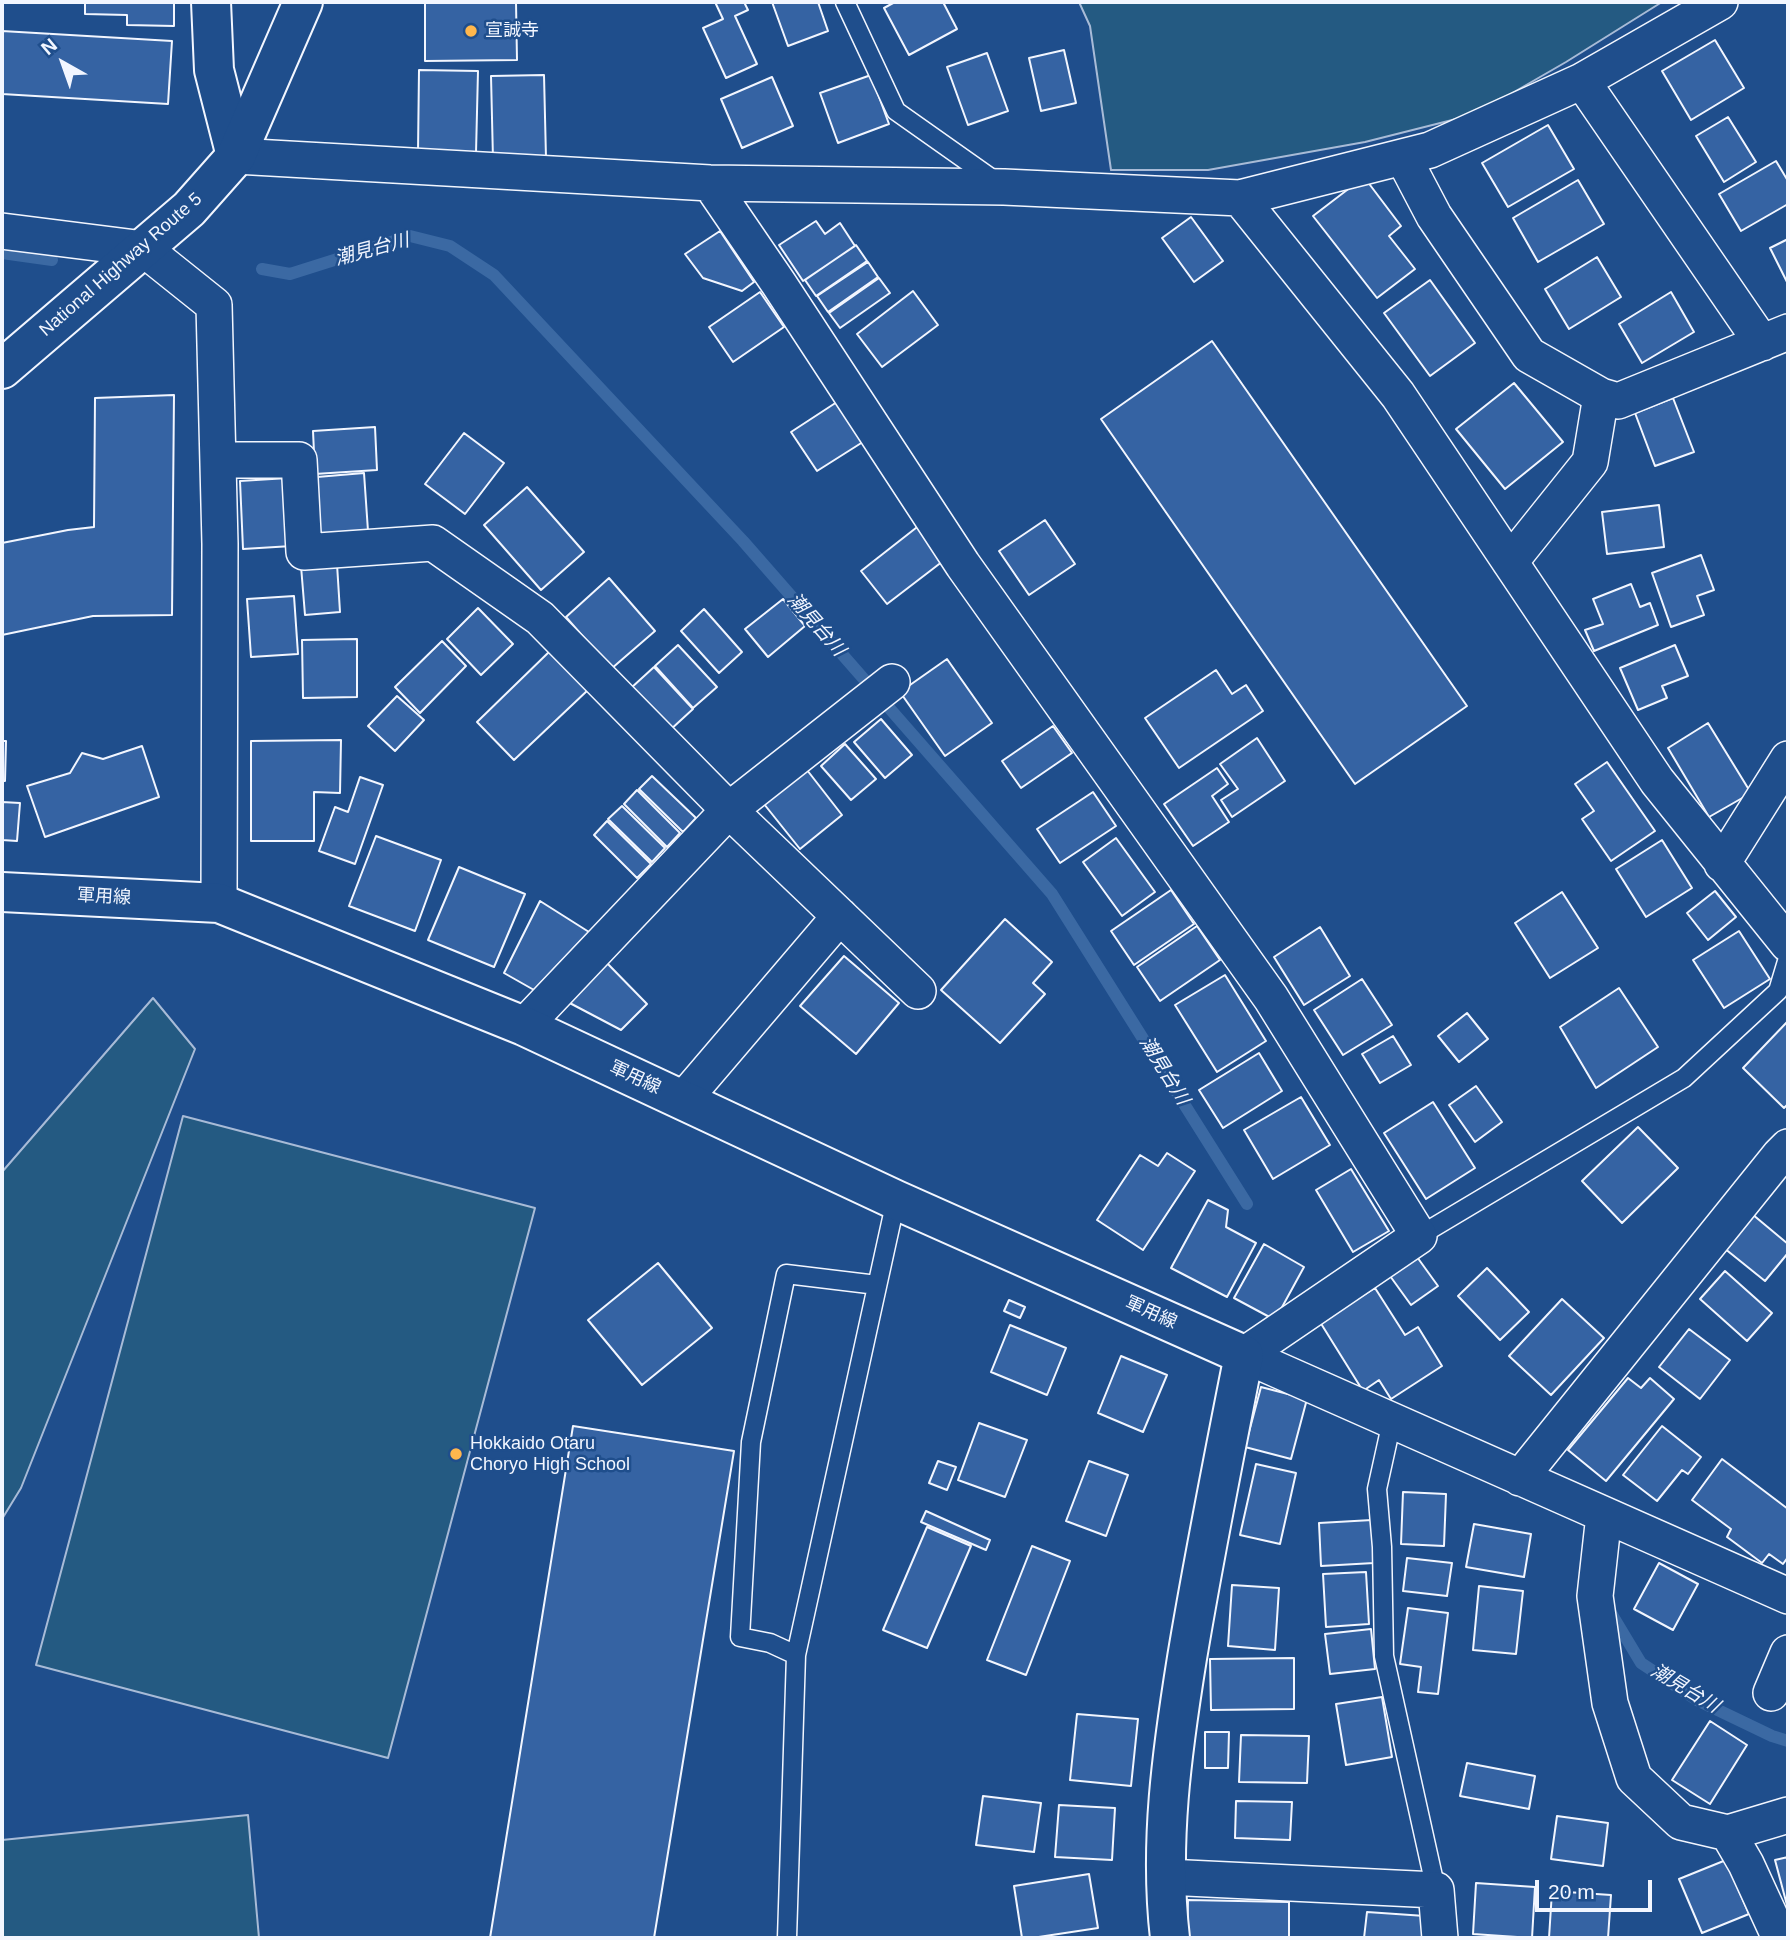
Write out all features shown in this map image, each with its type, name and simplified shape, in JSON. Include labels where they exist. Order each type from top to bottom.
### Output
[{"type":"main road","points":[[211,2],[214,70],[236,156]]},
{"type":"main road","name":"National Highway Route 5","points":[[2,369],[189,209],[236,156],[303,2]]},
{"type":"main road","name":"軍用線","points":[[2,892],[219,903],[524,1026],[896,1200],[1244,1355]]},
{"type":"main road","points":[[1170,1938],[1166,1905],[1166,1823],[1173,1753],[1201,1575],[1244,1355]]},
{"type":"street","points":[[236,156],[710,183],[1003,187],[1240,198],[1430,150],[1582,81],[1720,2]]},
{"type":"street","points":[[1403,156],[1434,216],[1529,355],[1601,396],[1618,401],[1775,337],[1582,81]]},
{"type":"street","points":[[710,183],[962,565],[1271,998],[1419,1236],[1244,1355]]},
{"type":"street","points":[[1240,198],[1398,395],[1657,781],[1788,944]]},
{"type":"street","points":[[2,231],[144,248],[215,305],[219,460],[219,903]]},
{"type":"street","points":[[1510,562],[1590,462],[1601,396]]},
{"type":"street","points":[[219,460],[299,460],[304,552],[433,543],[540,618],[729,810],[918,991]]},
{"type":"street","points":[[524,1026],[729,810],[880,692]]},
{"type":"street","points":[[1723,864],[1788,759]]},
{"type":"street","points":[[683,1100],[840,916]]},
{"type":"street","points":[[1520,1478],[1788,1147]]},
{"type":"street","points":[[1244,1355],[1788,1597]]},
{"type":"street","points":[[1604,1515],[1595,1596],[1610,1703],[1634,1778],[1681,1822],[1728,1833],[1788,1815]]},
{"type":"street","points":[[1771,1693],[1788,1653]]},
{"type":"street","points":[[1728,1833],[1746,1864],[1780,1938]]},
{"type":"street","points":[[1166,1877],[1436,1891],[1440,1938]]},
{"type":"lane","points":[[845,2],[896,111],[1003,187]]},
{"type":"lane","points":[[1419,1236],[1684,1078],[1778,991],[1788,958]]},
{"type":"lane","points":[[787,1938],[796,1655],[896,1200]]},
{"type":"lane","points":[[796,1655],[770,1643],[740,1637],[751,1441],[786,1273],[877,1285]]},
{"type":"lane","points":[[1392,1421],[1377,1489],[1382,1547],[1384,1656],[1436,1891]]},
{"type":"shaded area","points":[[1079,2],[1662,2],[1476,114],[1365,142],[1208,170],[1111,170],[1090,26]]},
{"type":"shaded area","points":[[153,998],[195,1049],[21,1488],[2,1519],[2,1172]]},
{"type":"shaded area","points":[[183,1116],[535,1208],[388,1758],[36,1665]]},
{"type":"shaded area","points":[[248,1815],[259,1938],[2,1938],[2,1840]]},
{"type":"building","points":[[85,2],[174,2],[174,26],[127,25],[127,15],[85,14]]},
{"type":"building","name":"宣誠寺","points":[[425,2],[516,2],[517,60],[425,61]]},
{"type":"building","points":[[715,2],[744,2],[748,10],[735,16],[757,64],[726,78],[703,28],[723,19]]},
{"type":"building","points":[[772,2],[818,2],[828,31],[788,46]]},
{"type":"building","points":[[895,2],[943,2],[957,29],[909,55],[884,8]]},
{"type":"building","points":[[2,31],[172,41],[168,104],[2,94]]},
{"type":"building","points":[[1715,40],[1744,88],[1691,120],[1662,71]]},
{"type":"building","points":[[1064,50],[1076,103],[1041,111],[1029,58]]},
{"type":"building","points":[[987,53],[1008,111],[968,125],[947,67]]},
{"type":"building","points":[[419,70],[478,71],[476,153],[418,152]]},
{"type":"building","points":[[544,75],[546,158],[493,160],[491,76]]},
{"type":"building","points":[[871,75],[889,124],[838,143],[820,93]]},
{"type":"building","points":[[772,77],[793,126],[742,148],[721,99]]},
{"type":"building","points":[[1728,117],[1756,162],[1724,182],[1696,136]]},
{"type":"building","points":[[1548,125],[1574,169],[1508,207],[1482,163]]},
{"type":"building","points":[[1776,161],[1788,181],[1788,204],[1741,231],[1719,194]]},
{"type":"building","points":[[1364,177],[1401,226],[1389,236],[1415,269],[1377,298],[1313,216]]},
{"type":"building","points":[[1578,180],[1604,224],[1538,262],[1513,218]]},
{"type":"building","points":[[1191,217],[1223,261],[1194,282],[1162,238]]},
{"type":"building","points":[[816,221],[825,234],[840,223],[855,246],[803,281],[779,245]]},
{"type":"building","points":[[720,231],[754,282],[742,291],[703,278],[685,254]]},
{"type":"building","points":[[1788,239],[1788,284],[1770,248]]},
{"type":"building","points":[[856,245],[867,261],[816,296],[805,280]]},
{"type":"building","points":[[1597,257],[1621,297],[1569,329],[1545,289]]},
{"type":"building","points":[[868,262],[878,277],[828,312],[817,296]]},
{"type":"building","points":[[879,278],[890,293],[840,328],[829,313]]},
{"type":"building","points":[[1430,280],[1475,343],[1430,376],[1384,313]]},
{"type":"building","points":[[913,291],[938,325],[882,367],[857,334]]},
{"type":"building","points":[[760,292],[784,327],[733,362],[709,327]]},
{"type":"building","points":[[1671,292],[1694,332],[1642,363],[1619,324]]},
{"type":"building","points":[[1212,341],[1467,706],[1355,784],[1101,419]]},
{"type":"building","points":[[1514,383],[1563,442],[1505,489],[1456,429]]},
{"type":"building","points":[[174,395],[172,615],[93,616],[2,635],[2,543],[94,527],[95,398]]},
{"type":"building","points":[[1673,398],[1694,452],[1655,466],[1635,413]]},
{"type":"building","points":[[840,400],[866,440],[817,471],[791,432]]},
{"type":"building","points":[[375,427],[377,470],[315,474],[313,431]]},
{"type":"building","points":[[464,433],[504,463],[465,514],[425,484]]},
{"type":"building","points":[[364,473],[368,531],[320,534],[317,477]]},
{"type":"building","points":[[288,478],[292,546],[243,549],[240,481]]},
{"type":"building","points":[[527,487],[584,552],[541,590],[484,525]]},
{"type":"building","points":[[1659,505],[1664,547],[1607,554],[1602,512]]},
{"type":"building","points":[[1045,520],[1075,564],[1029,595],[999,551]]},
{"type":"building","points":[[921,524],[947,558],[887,604],[861,571]]},
{"type":"building","points":[[1701,555],[1714,590],[1697,596],[1704,615],[1671,627],[1652,573]]},
{"type":"building","points":[[337,564],[340,612],[305,615],[301,566]]},
{"type":"building","points":[[609,578],[655,631],[611,669],[566,617]]},
{"type":"building","points":[[1631,584],[1640,607],[1650,603],[1658,625],[1594,651],[1585,630],[1603,624],[1593,599]]},
{"type":"building","points":[[294,596],[298,654],[251,657],[247,599]]},
{"type":"building","points":[[783,599],[805,626],[768,657],[745,629]]},
{"type":"building","points":[[478,608],[513,644],[481,675],[447,639]]},
{"type":"building","points":[[704,609],[742,652],[719,673],[681,631]]},
{"type":"building","points":[[357,639],[357,697],[303,698],[302,640]]},
{"type":"building","points":[[442,641],[466,666],[420,713],[395,687]]},
{"type":"building","points":[[678,645],[717,687],[693,708],[655,666]]},
{"type":"building","points":[[1675,645],[1688,676],[1662,686],[1667,698],[1638,710],[1620,668]]},
{"type":"building","points":[[551,650],[589,689],[514,760],[477,722]]},
{"type":"building","points":[[947,659],[992,723],[945,756],[900,692]]},
{"type":"building","points":[[654,667],[693,709],[669,731],[631,688]]},
{"type":"building","points":[[1216,670],[1232,694],[1246,685],[1263,711],[1179,768],[1145,718]]},
{"type":"building","points":[[397,696],[424,720],[395,751],[368,726]]},
{"type":"building","points":[[881,719],[912,755],[885,778],[854,742]]},
{"type":"building","points":[[1708,723],[1751,793],[1709,817],[1668,748]]},
{"type":"building","points":[[1053,726],[1072,753],[1021,788],[1002,761]]},
{"type":"building","points":[[1257,738],[1285,781],[1232,817],[1221,800],[1238,789],[1220,764]]},
{"type":"building","points":[[341,740],[340,793],[314,792],[314,841],[251,841],[251,741]]},
{"type":"building","points":[[2,741],[6,741],[5,781],[2,781]]},
{"type":"building","points":[[845,744],[876,779],[851,800],[821,766]]},
{"type":"building","points":[[142,746],[159,797],[45,837],[27,786],[70,773],[82,753],[103,759]]},
{"type":"building","points":[[1607,762],[1655,831],[1611,861],[1582,819],[1594,811],[1575,784]]},
{"type":"building","points":[[1217,768],[1228,784],[1212,796],[1229,822],[1193,846],[1164,804]]},
{"type":"building","points":[[807,770],[842,815],[800,849],[764,804]]},
{"type":"building","points":[[652,776],[696,818],[683,832],[639,789]]},
{"type":"building","points":[[360,777],[383,785],[355,864],[319,851],[335,807],[348,812]]},
{"type":"building","points":[[637,790],[680,833],[667,847],[624,804]]},
{"type":"building","points":[[1093,792],[1116,826],[1060,863],[1037,829]]},
{"type":"building","points":[[2,802],[20,803],[17,841],[2,840]]},
{"type":"building","points":[[622,806],[665,848],[652,862],[608,819]]},
{"type":"building","points":[[607,821],[651,864],[637,878],[594,835]]},
{"type":"building","points":[[376,836],[441,860],[415,931],[349,906]]},
{"type":"building","points":[[1116,838],[1155,892],[1122,916],[1083,862]]},
{"type":"building","points":[[1662,840],[1692,888],[1646,917],[1616,869]]},
{"type":"building","points":[[459,867],[525,894],[494,967],[428,940]]},
{"type":"building","points":[[1171,890],[1194,924],[1134,965],[1111,931]]},
{"type":"building","points":[[1715,891],[1736,917],[1708,940],[1687,913]]},
{"type":"building","points":[[1562,892],[1598,948],[1550,978],[1515,923]]},
{"type":"building","points":[[540,901],[589,932],[534,990],[504,973]]},
{"type":"building","points":[[1005,919],[1052,962],[1033,983],[1045,994],[1000,1043],[941,990]]},
{"type":"building","points":[[1197,926],[1220,960],[1160,1001],[1137,967]]},
{"type":"building","points":[[1320,927],[1350,976],[1304,1005],[1274,957]]},
{"type":"building","points":[[1739,931],[1770,979],[1724,1008],[1693,960]]},
{"type":"building","points":[[844,956],[899,1003],[856,1054],[800,1006]]},
{"type":"building","points":[[604,960],[647,1004],[621,1030],[564,1000]]},
{"type":"building","points":[[1225,975],[1266,1041],[1217,1072],[1175,1005]]},
{"type":"building","points":[[1362,979],[1392,1025],[1343,1055],[1314,1010]]},
{"type":"building","points":[[1619,988],[1658,1047],[1596,1088],[1560,1027]]},
{"type":"building","points":[[1467,1013],[1488,1039],[1459,1062],[1438,1036]]},
{"type":"building","points":[[1788,1021],[1788,1104],[1784,1108],[1743,1068]]},
{"type":"building","points":[[1393,1036],[1411,1065],[1380,1083],[1362,1054]]},
{"type":"building","points":[[1259,1053],[1282,1091],[1223,1128],[1199,1090]]},
{"type":"building","points":[[1476,1086],[1502,1122],[1475,1142],[1449,1105]]},
{"type":"building","points":[[1301,1097],[1330,1145],[1273,1179],[1244,1130]]},
{"type":"building","points":[[1433,1102],[1475,1168],[1426,1199],[1384,1133]]},
{"type":"building","points":[[1638,1127],[1678,1168],[1622,1223],[1582,1181]]},
{"type":"building","points":[[1167,1153],[1195,1171],[1143,1250],[1097,1220],[1140,1155],[1158,1166]]},
{"type":"building","points":[[1351,1169],[1389,1231],[1353,1252],[1316,1190]]},
{"type":"building","points":[[1208,1200],[1228,1210],[1226,1227],[1256,1243],[1227,1297],[1171,1268]]},
{"type":"building","points":[[1752,1214],[1788,1244],[1788,1253],[1765,1281],[1724,1248]]},
{"type":"building","points":[[1264,1244],[1304,1267],[1275,1320],[1234,1298]]},
{"type":"building","points":[[1412,1250],[1438,1286],[1411,1305],[1385,1269]]},
{"type":"building","points":[[658,1263],[712,1328],[642,1385],[588,1320]]},
{"type":"building","points":[[1487,1268],[1529,1312],[1500,1340],[1458,1296]]},
{"type":"building","points":[[1725,1271],[1772,1313],[1747,1341],[1700,1299]]},
{"type":"building","points":[[1375,1288],[1405,1335],[1418,1327],[1442,1366],[1391,1399],[1379,1380],[1363,1391],[1320,1322]]},
{"type":"building","points":[[1562,1299],[1604,1338],[1551,1395],[1509,1356]]},
{"type":"building","points":[[1009,1300],[1025,1307],[1020,1318],[1004,1311]]},
{"type":"building","points":[[1010,1325],[1066,1348],[1047,1395],[991,1372]]},
{"type":"building","points":[[1689,1329],[1730,1360],[1700,1399],[1659,1367]]},
{"type":"building","points":[[1121,1356],[1167,1375],[1143,1432],[1098,1413]]},
{"type":"building","points":[[1628,1378],[1641,1388],[1650,1378],[1674,1399],[1606,1481],[1568,1450]]},
{"type":"building","points":[[1261,1387],[1307,1399],[1291,1459],[1245,1447]]},
{"type":"building","points":[[979,1423],[1027,1440],[1005,1497],[958,1480]]},
{"type":"building","points":[[573,1426],[734,1451],[654,1938],[490,1938]]},
{"type":"building","points":[[1662,1426],[1701,1457],[1688,1474],[1682,1470],[1657,1501],[1623,1475]]},
{"type":"building","points":[[1722,1459],[1788,1509],[1788,1557],[1783,1564],[1769,1554],[1762,1563],[1727,1537],[1731,1529],[1692,1500]]},
{"type":"building","points":[[938,1461],[956,1467],[947,1490],[929,1483]]},
{"type":"building","points":[[1089,1461],[1128,1475],[1106,1536],[1066,1521]]},
{"type":"building","points":[[1256,1464],[1296,1473],[1280,1544],[1240,1535]]},
{"type":"building","points":[[1403,1492],[1446,1494],[1444,1546],[1401,1544]]},
{"type":"building","points":[[926,1511],[990,1540],[986,1550],[921,1522]]},
{"type":"building","points":[[1372,1520],[1374,1563],[1321,1566],[1319,1523]]},
{"type":"building","points":[[1474,1524],[1531,1534],[1524,1577],[1466,1567]]},
{"type":"building","points":[[927,1527],[971,1546],[927,1648],[883,1630]]},
{"type":"building","points":[[1032,1546],[1070,1561],[1026,1675],[987,1660]]},
{"type":"building","points":[[1407,1558],[1452,1563],[1447,1596],[1403,1591]]},
{"type":"building","points":[[1659,1563],[1698,1584],[1673,1630],[1634,1609]]},
{"type":"building","points":[[1366,1572],[1369,1624],[1326,1627],[1323,1574]]},
{"type":"building","points":[[1232,1585],[1279,1588],[1275,1650],[1228,1646]]},
{"type":"building","points":[[1479,1586],[1523,1591],[1516,1654],[1473,1650]]},
{"type":"building","points":[[1408,1608],[1448,1613],[1438,1694],[1418,1692],[1421,1667],[1400,1664]]},
{"type":"building","points":[[1371,1629],[1375,1669],[1330,1674],[1325,1634]]},
{"type":"building","points":[[1294,1658],[1294,1709],[1211,1710],[1210,1659]]},
{"type":"building","points":[[1382,1697],[1392,1757],[1346,1765],[1336,1704]]},
{"type":"building","points":[[1077,1714],[1138,1719],[1131,1786],[1070,1780]]},
{"type":"building","points":[[1710,1721],[1747,1745],[1710,1804],[1672,1780]]},
{"type":"building","points":[[1205,1732],[1229,1732],[1228,1768],[1205,1768]]},
{"type":"building","points":[[1241,1735],[1309,1736],[1307,1783],[1239,1782]]},
{"type":"building","points":[[1467,1763],[1535,1776],[1529,1809],[1460,1796]]},
{"type":"building","points":[[983,1796],[1041,1803],[1034,1852],[976,1845]]},
{"type":"building","points":[[1236,1801],[1292,1802],[1290,1840],[1235,1838]]},
{"type":"building","points":[[1059,1805],[1115,1808],[1112,1860],[1055,1857]]},
{"type":"building","points":[[1557,1816],[1608,1823],[1603,1866],[1551,1859]]},
{"type":"building","points":[[1788,1857],[1788,1909],[1775,1860]]},
{"type":"building","points":[[1726,1860],[1749,1914],[1702,1933],[1679,1879]]},
{"type":"building","points":[[1089,1874],[1098,1928],[1022,1938],[1014,1886]]},
{"type":"building","points":[[1476,1883],[1535,1887],[1532,1938],[1473,1934]]},
{"type":"building","points":[[1552,1891],[1611,1895],[1608,1938],[1549,1938]]},
{"type":"building","points":[[1188,1900],[1289,1902],[1289,1938],[1187,1938]]},
{"type":"building","points":[[1367,1912],[1425,1916],[1423,1938],[1364,1938]]},
{"type":"waterway","name":"潮見台川","points":[[262,269],[290,274],[410,236],[450,246],[494,275],[743,541],[1052,894],[1247,1204]]},
{"type":"waterway","name":"潮見台川","points":[[2,253],[52,260]]},
{"type":"waterway","name":"潮見台川","points":[[1608,1608],[1641,1663],[1697,1700],[1788,1741]]},
{"type":"place","name":"宣誠寺","points":[[471,31]]},
{"type":"place","name":"Hokkaido Otaru Choryo High School","points":[[456,1454]]}]
